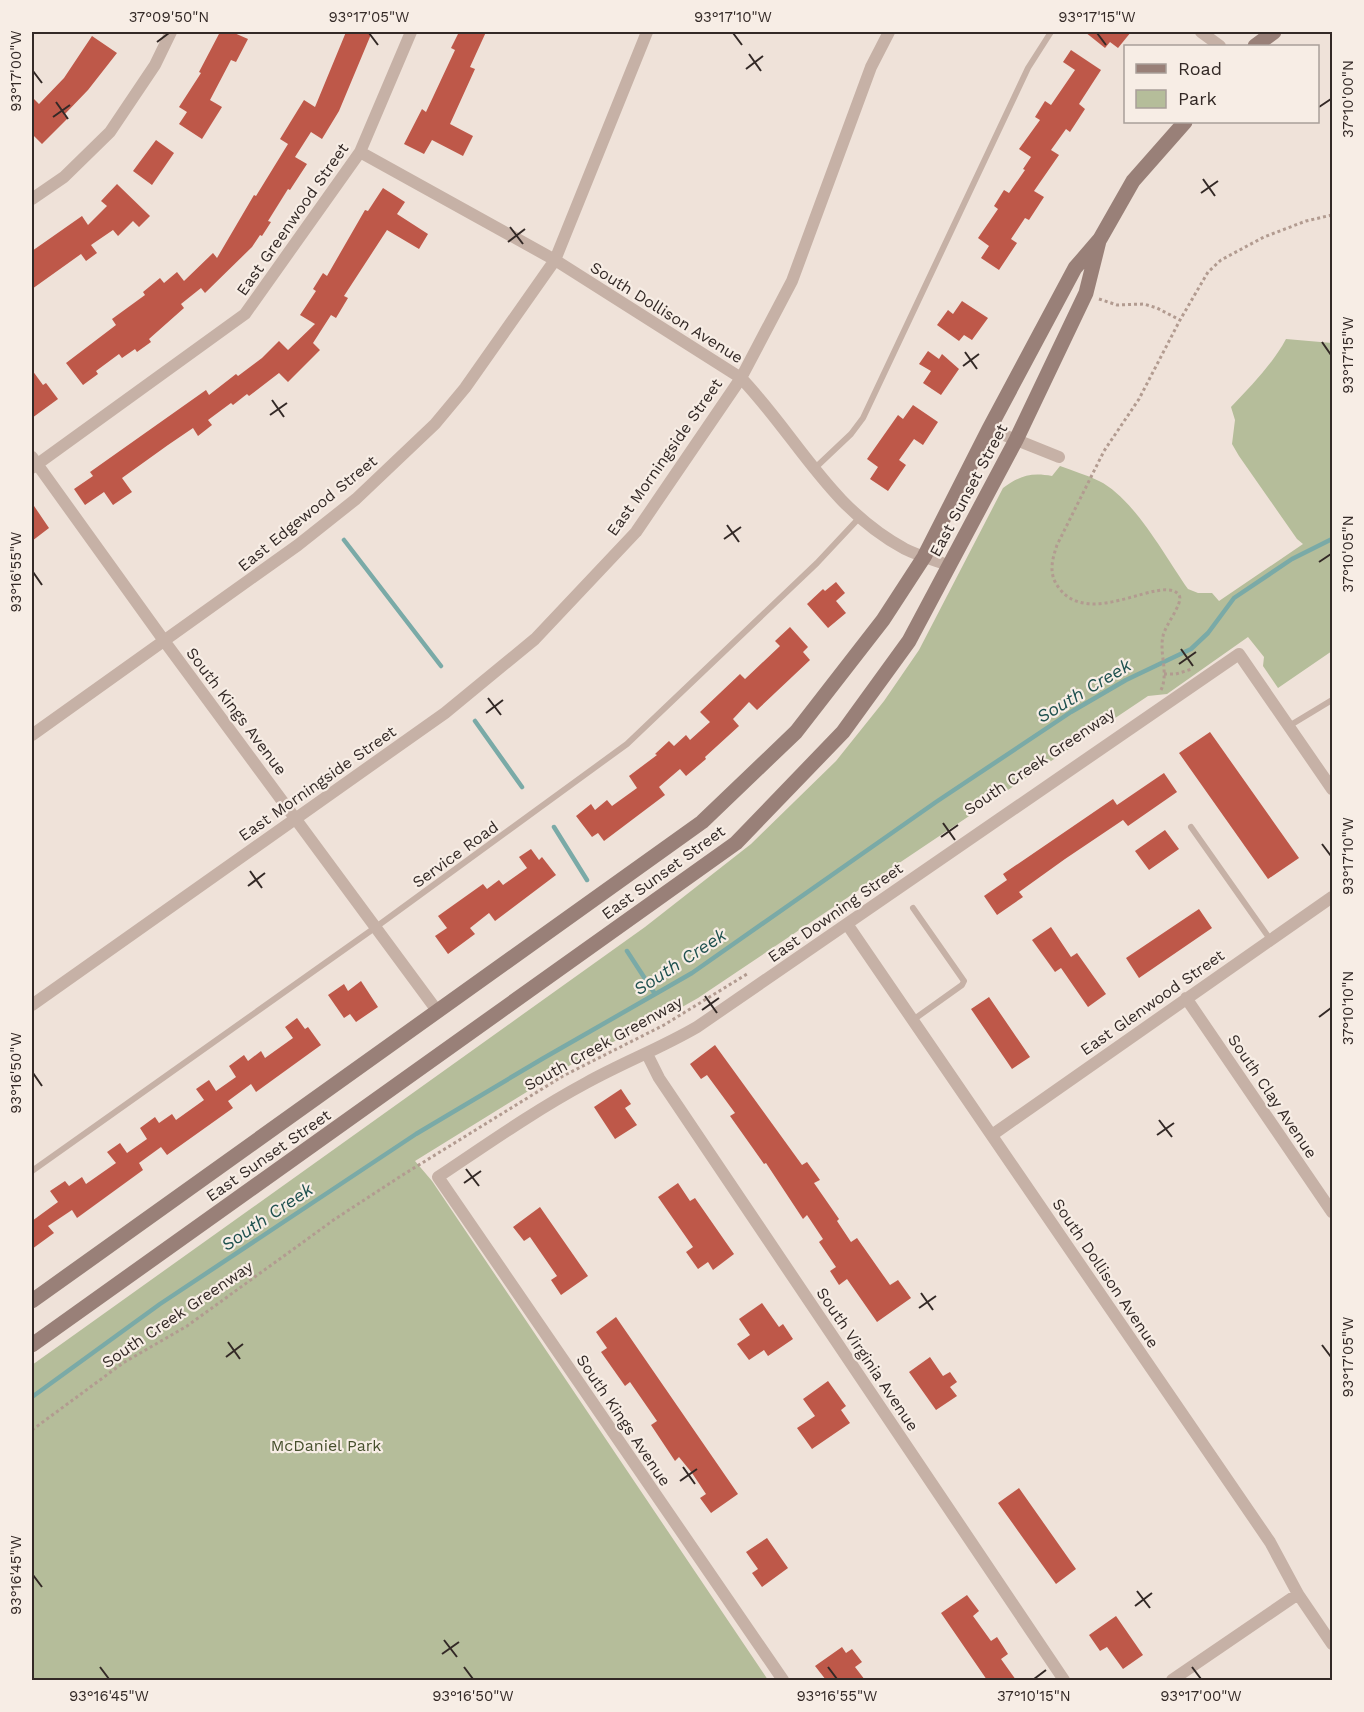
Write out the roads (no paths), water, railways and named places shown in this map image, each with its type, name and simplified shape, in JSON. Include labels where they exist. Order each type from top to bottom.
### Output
[{"type":"main road","points":[[1256,45],[1274,32]]},
{"type":"main road","name":"East Sunset Street","points":[[32,1301],[702,822],[796,732],[883,620],[924,557],[1075,268],[1100,239],[1133,181],[1184,123]]},
{"type":"main road","name":"East Sunset Street","points":[[32,1345],[736,843],[843,732],[909,641],[1016,440],[1086,293],[1100,239]]},
{"type":"street","points":[[32,200],[64,177],[110,132],[155,65],[171,32]]},
{"type":"street","name":"East Greenwood Street","points":[[33,463],[245,314],[360,152],[411,32]]},
{"type":"street","name":"East Edgewood Street","points":[[32,735],[298,546],[356,499],[435,424],[465,388],[555,260],[647,32]]},
{"type":"street","name":"East Morningside Street","points":[[32,1005],[445,713],[535,639],[636,532],[741,378],[792,281],[871,67],[889,32]]},
{"type":"street","points":[[1201,32],[1219,45]]},
{"type":"street","name":"South Dollison Avenue","points":[[360,152],[555,260],[741,378],[760,399],[813,470],[843,503],[905,548],[948,565]]},
{"type":"street","points":[[989,429],[1059,457]]},
{"type":"street","name":"South Kings Avenue","points":[[33,463],[438,1012]]},
{"type":"street","name":"East Downing Street","points":[[438,1177],[551,1103],[697,1027],[1239,654],[1289,726]]},
{"type":"street","points":[[1289,726],[1332,789]]},
{"type":"street","name":"East Glenwood Street","points":[[992,1135],[1332,897]]},
{"type":"street","name":"South Dollison Avenue","points":[[847,924],[1270,1542],[1298,1594],[1332,1644]]},
{"type":"street","name":"South Clay Avenue","points":[[1186,998],[1332,1212]]},
{"type":"street","name":"South Virginia Avenue","points":[[647,1054],[659,1078],[1064,1680]]},
{"type":"street","name":"South Kings Avenue","points":[[438,1177],[783,1680]]},
{"type":"street","points":[[1172,1680],[1298,1594]]},
{"type":"lane","points":[[813,470],[844,442],[863,418],[1028,68],[1051,32]]},
{"type":"lane","name":"Service Road","points":[[32,1171],[376,927],[627,744],[817,563],[860,517]]},
{"type":"lane","points":[[1289,726],[1332,700]]},
{"type":"lane","points":[[1191,827],[1270,939]]},
{"type":"lane","points":[[913,1020],[962,985],[964,981],[914,908]]},
{"type":"waterway","name":"South Creek","points":[[32,1397],[160,1304],[416,1134],[692,973],[936,802],[1071,712],[1126,680],[1191,649],[1208,633],[1234,598],[1292,559],[1332,539]]},
{"type":"waterway","points":[[344,540],[441,666]]},
{"type":"waterway","points":[[475,721],[522,787]]},
{"type":"waterway","points":[[554,827],[587,880]]},
{"type":"waterway","points":[[627,951],[655,994]]},
{"type":"park label","name":"McDaniel Park","points":[[326,1445]]}]
